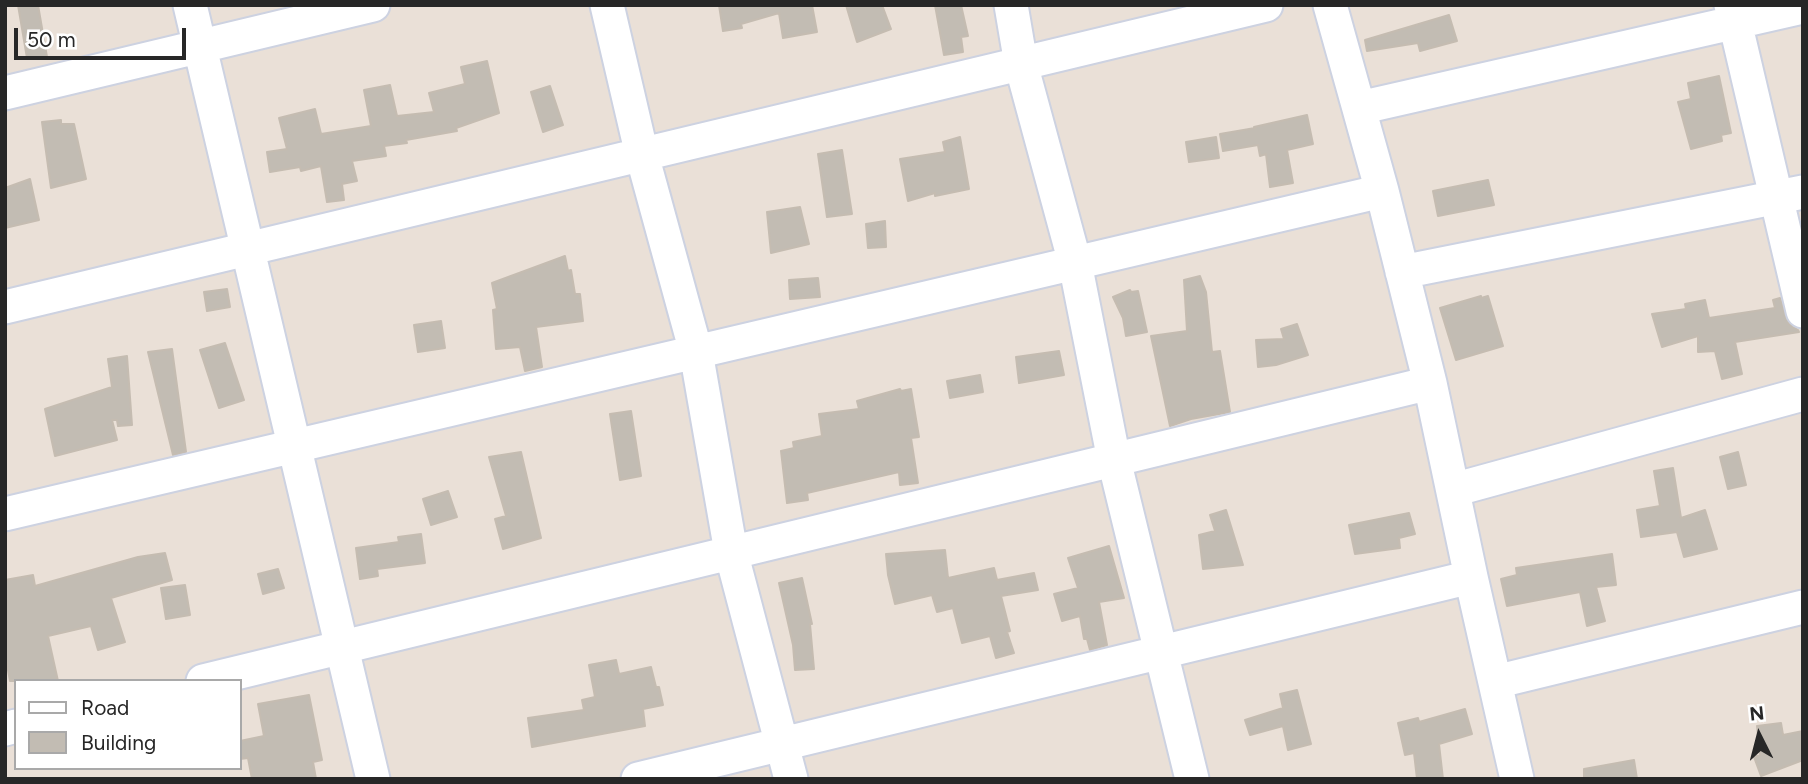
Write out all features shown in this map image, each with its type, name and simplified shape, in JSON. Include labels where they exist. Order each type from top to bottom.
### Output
[{"type":"street","points":[[190,5],[373,779]]},
{"type":"street","points":[[5,93],[373,5]]},
{"type":"street","points":[[607,5],[642,155],[696,352],[731,552],[791,779]]},
{"type":"street","points":[[1011,5],[1021,64],[1076,263],[1114,460],[1192,779]]},
{"type":"street","points":[[5,307],[1266,5]]},
{"type":"street","points":[[1329,5],[1382,191],[1430,383],[1495,682],[1511,777]]},
{"type":"street","points":[[1359,108],[1733,14],[1803,7]]},
{"type":"street","points":[[1733,14],[1789,195],[1803,311]]},
{"type":"street","points":[[5,514],[1382,191]]},
{"type":"street","points":[[1402,272],[1789,195]]},
{"type":"street","points":[[210,679],[1430,383]]},
{"type":"street","points":[[1453,490],[1803,394]]},
{"type":"street","points":[[638,779],[1471,577]]},
{"type":"street","points":[[1495,682],[1803,607]]},
{"type":"building","points":[[18,5],[38,5],[47,57],[27,58]]},
{"type":"building","points":[[719,5],[812,5],[817,32],[783,38],[779,13],[741,24],[742,28],[723,31]]},
{"type":"building","points":[[846,5],[882,5],[891,29],[857,42]]},
{"type":"building","points":[[935,5],[961,5],[968,36],[961,37],[963,52],[944,55]]},
{"type":"building","points":[[1449,15],[1457,41],[1420,51],[1418,43],[1367,51],[1365,40]]},
{"type":"building","points":[[487,61],[499,113],[456,128],[457,131],[384,146],[386,156],[352,161],[357,181],[342,184],[344,200],[327,202],[321,166],[301,171],[300,167],[270,172],[267,152],[287,149],[279,118],[315,109],[321,134],[371,126],[364,90],[390,85],[397,116],[434,112],[429,93],[465,84],[461,67]]},
{"type":"building","points":[[1719,76],[1731,133],[1721,135],[1722,141],[1691,149],[1678,102],[1691,99],[1688,83]]},
{"type":"building","points":[[550,86],[563,125],[543,132],[531,92]]},
{"type":"building","points":[[1307,115],[1313,144],[1287,150],[1293,183],[1270,187],[1266,154],[1260,156],[1258,145],[1223,151],[1220,134]]},
{"type":"building","points":[[61,120],[61,124],[74,124],[86,179],[51,188],[42,122]]},
{"type":"building","points":[[960,137],[969,189],[935,196],[935,193],[908,201],[900,159],[945,152],[943,142]]},
{"type":"building","points":[[1216,137],[1219,158],[1189,162],[1186,142]]},
{"type":"building","points":[[842,150],[852,214],[827,217],[818,154]]},
{"type":"building","points":[[30,179],[39,220],[5,228],[5,188]]},
{"type":"building","points":[[1488,180],[1494,205],[1438,216],[1433,191]]},
{"type":"building","points":[[800,207],[809,244],[771,253],[767,212]]},
{"type":"building","points":[[885,221],[886,247],[868,248],[866,224]]},
{"type":"building","points":[[565,256],[568,271],[571,270],[575,294],[580,294],[583,321],[536,327],[542,367],[525,371],[520,347],[496,349],[493,310],[497,309],[492,283]]},
{"type":"building","points":[[1200,276],[1206,292],[1212,352],[1220,351],[1230,412],[1170,426],[1151,336],[1187,331],[1184,280]]},
{"type":"building","points":[[818,278],[820,297],[790,299],[789,280]]},
{"type":"building","points":[[227,289],[230,307],[207,311],[204,292]]},
{"type":"building","points":[[1130,290],[1138,291],[1147,332],[1126,336],[1123,318],[1113,297]]},
{"type":"building","points":[[1488,296],[1503,346],[1456,360],[1440,308]]},
{"type":"building","points":[[1780,298],[1789,324],[1799,332],[1735,342],[1742,374],[1722,379],[1715,351],[1698,352],[1698,336],[1662,347],[1652,314],[1686,309],[1685,304],[1705,300],[1709,318],[1775,308],[1773,300]]},
{"type":"building","points":[[441,321],[445,348],[418,352],[414,325]]},
{"type":"building","points":[[1297,324],[1308,355],[1276,365],[1258,367],[1256,340],[1284,339],[1281,329]]},
{"type":"building","points":[[225,343],[244,400],[219,408],[200,350]]},
{"type":"building","points":[[172,349],[186,452],[173,455],[148,352]]},
{"type":"building","points":[[1059,351],[1064,375],[1019,383],[1016,357]]},
{"type":"building","points":[[127,356],[132,425],[118,426],[117,420],[112,420],[117,440],[55,456],[45,409],[112,387],[108,359]]},
{"type":"building","points":[[980,375],[983,392],[950,398],[947,381]]},
{"type":"building","points":[[900,389],[911,389],[919,437],[911,438],[918,483],[900,485],[899,472],[807,493],[808,500],[787,503],[781,451],[794,448],[793,442],[822,436],[819,414],[859,409],[857,401]]},
{"type":"building","points":[[631,411],[641,476],[620,480],[610,414]]},
{"type":"building","points":[[521,452],[541,538],[503,549],[495,519],[506,516],[489,457]]},
{"type":"building","points":[[1738,452],[1746,485],[1728,489],[1720,457]]},
{"type":"building","points":[[1673,468],[1681,518],[1705,510],[1717,549],[1684,557],[1677,532],[1641,537],[1637,510],[1660,506],[1654,471]]},
{"type":"building","points":[[448,491],[457,517],[431,525],[423,499]]},
{"type":"building","points":[[1226,510],[1243,565],[1203,569],[1199,535],[1215,531],[1210,515]]},
{"type":"building","points":[[1409,513],[1415,534],[1399,538],[1400,548],[1355,554],[1349,525]]},
{"type":"building","points":[[421,534],[425,563],[377,569],[378,576],[360,579],[356,548],[399,542],[398,537]]},
{"type":"building","points":[[1109,546],[1124,598],[1099,602],[1107,645],[1090,650],[1087,639],[1084,639],[1080,616],[1062,621],[1054,594],[1078,588],[1068,558]]},
{"type":"building","points":[[945,550],[948,578],[994,568],[997,580],[1034,573],[1038,590],[1001,596],[1010,631],[1007,632],[1014,653],[996,658],[990,636],[962,643],[953,608],[937,612],[932,595],[895,604],[886,554]]},
{"type":"building","points":[[165,553],[172,580],[111,598],[125,642],[98,650],[91,626],[48,636],[58,679],[10,681],[5,654],[5,580],[33,575],[35,586],[138,557]]},
{"type":"building","points":[[1612,554],[1616,585],[1596,587],[1605,621],[1587,626],[1580,592],[1507,606],[1501,579],[1517,575],[1516,568]]},
{"type":"building","points":[[278,569],[284,588],[263,594],[258,574]]},
{"type":"building","points":[[802,578],[812,624],[814,669],[795,670],[793,645],[779,583]]},
{"type":"building","points":[[185,585],[190,615],[166,619],[161,588]]},
{"type":"building","points":[[616,660],[619,674],[651,667],[663,705],[643,709],[645,726],[532,747],[528,718],[584,710],[582,700],[595,697],[589,665]]},
{"type":"building","points":[[1297,690],[1311,744],[1288,750],[1283,726],[1250,735],[1245,720],[1283,708],[1280,694]]},
{"type":"building","points":[[309,695],[322,760],[313,762],[316,779],[252,779],[248,758],[242,759],[242,741],[264,736],[258,704]]},
{"type":"building","points":[[1465,709],[1472,734],[1439,744],[1443,779],[1417,779],[1414,753],[1405,755],[1398,723],[1418,718],[1419,722]]},
{"type":"building","points":[[1781,723],[1783,735],[1803,731],[1803,760],[1761,776],[1754,757],[1760,755],[1757,726]]},
{"type":"building","points":[[1634,760],[1637,779],[1584,779],[1584,769]]}]
